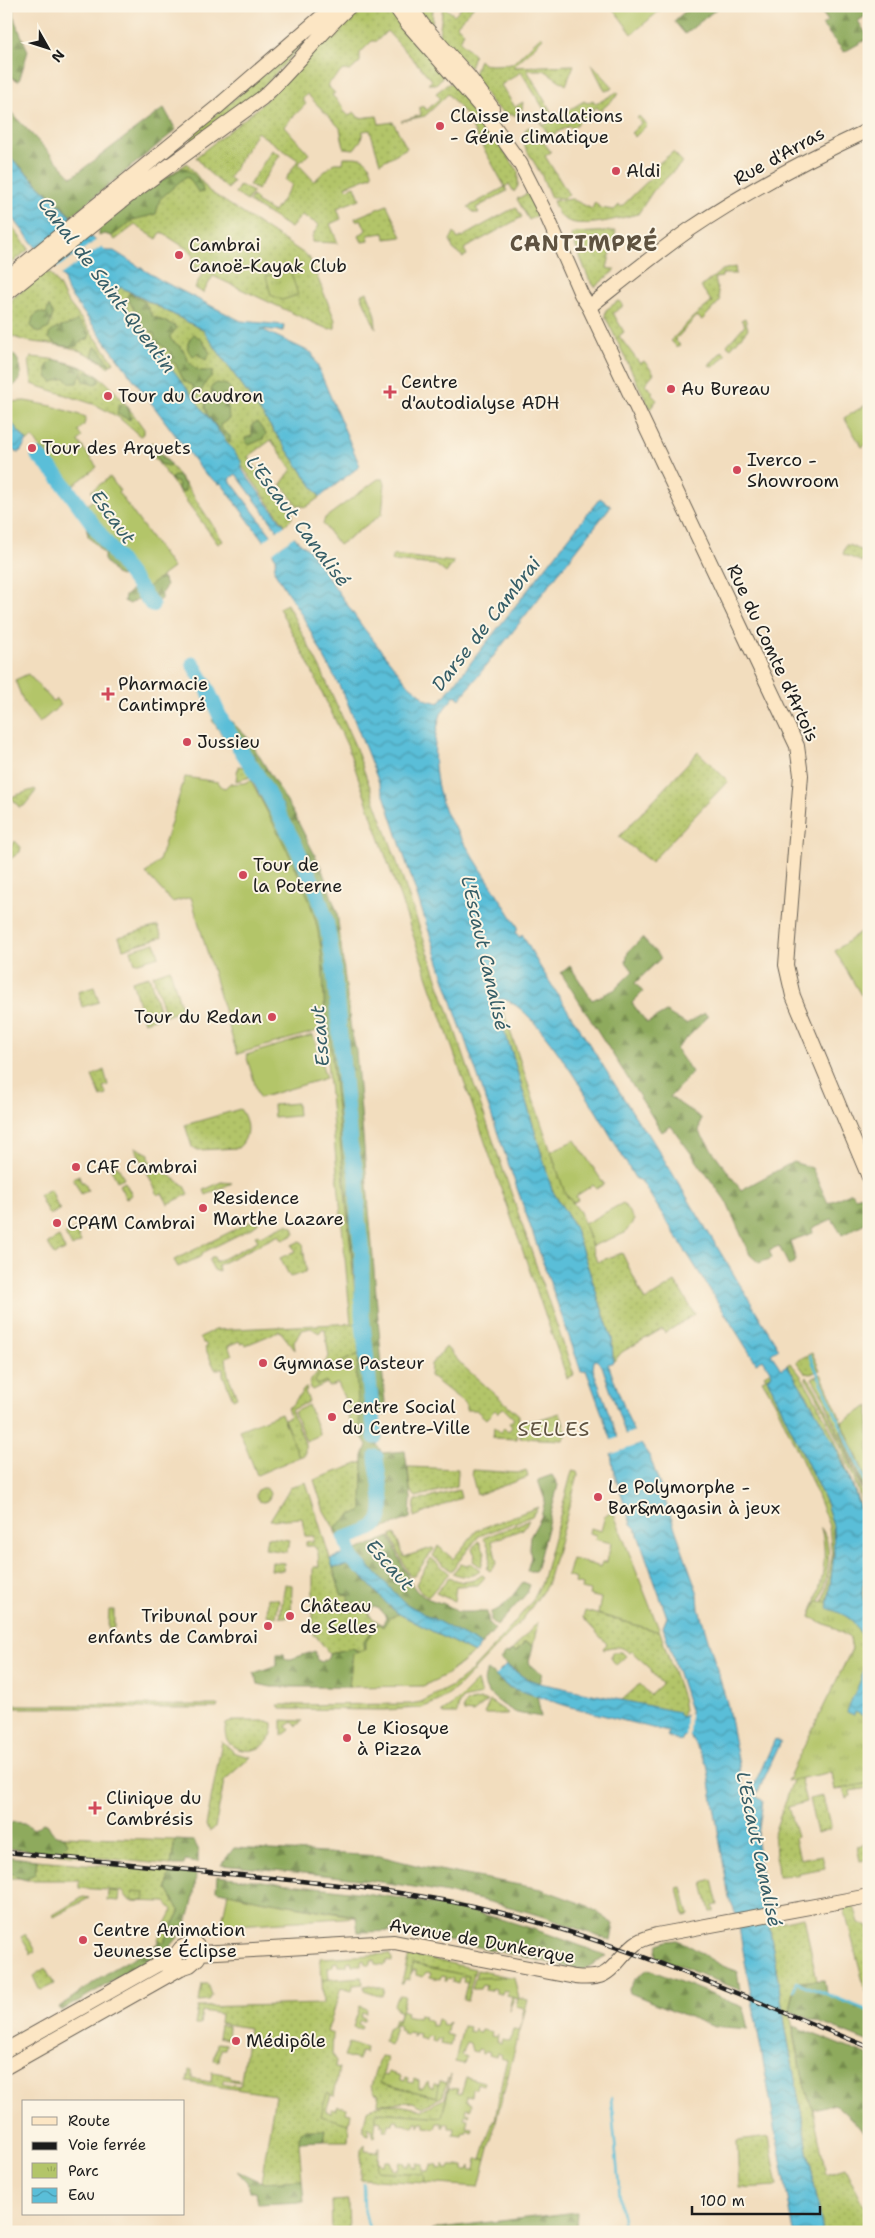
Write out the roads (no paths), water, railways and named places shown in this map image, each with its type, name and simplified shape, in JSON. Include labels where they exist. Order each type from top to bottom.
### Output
[{"type":"main road","points":[[7,288],[128,188],[215,109],[334,6]]},
{"type":"main road","points":[[128,188],[262,98],[276,86],[325,29],[350,6]]},
{"type":"main road","points":[[395,6],[407,23],[479,105],[520,163],[533,186],[581,294],[589,306]]},
{"type":"main road","points":[[410,6],[422,24],[479,90],[538,177],[588,290],[589,306]]},
{"type":"main road","name":"Rue d'Arras","points":[[847,140],[869,123]]},
{"type":"main road","name":"Rue d'Arras","points":[[589,306],[676,239],[730,204],[847,140],[869,130]]},
{"type":"main road","name":"Rue du Comte d'Artois","points":[[589,306],[797,746],[801,775],[789,925],[788,973],[794,996],[869,1177]]},
{"type":"main road","name":"Avenue de Dunkerque","points":[[6,2067],[178,1963],[181,1948],[193,1942],[198,1947],[199,1953],[394,1942],[575,1976],[598,1977],[607,1973],[634,1945],[658,1935],[869,1896]]},
{"type":"main road","name":"Avenue de Dunkerque","points":[[6,2050],[157,1965],[178,1963]]},
{"type":"water","points":[[6,153],[106,251],[114,251],[162,281],[241,321],[284,325],[283,331],[261,329],[312,353],[360,466],[320,497],[203,330],[121,287],[117,290],[117,295],[241,461],[245,474],[280,520],[297,540],[310,551],[362,626],[407,683],[422,695],[424,699],[439,703],[600,498],[611,506],[460,699],[455,695],[442,712],[435,739],[436,777],[446,814],[518,927],[516,933],[520,938],[522,934],[539,965],[642,1127],[648,1133],[779,1349],[771,1354],[781,1369],[787,1365],[811,1402],[834,1444],[853,1487],[860,1509],[866,1554],[862,1594],[869,1620],[867,1621],[869,1627],[869,1718],[855,1712],[854,1715],[847,1712],[863,1672],[863,1644],[851,1620],[827,1608],[834,1555],[833,1526],[826,1503],[767,1378],[772,1374],[763,1359],[756,1363],[642,1182],[635,1178],[574,1076],[555,1048],[535,1023],[517,1006],[501,999],[495,1007],[511,1050],[552,1190],[574,1226],[612,1339],[613,1362],[608,1364],[638,1444],[641,1444],[650,1457],[698,1594],[699,1609],[727,1703],[744,1791],[750,1794],[775,1739],[781,1742],[756,1796],[763,1801],[757,1842],[786,2030],[823,2232],[794,2232],[737,1917],[729,1898],[707,1764],[690,1736],[684,1736],[681,1741],[667,1737],[668,1732],[567,1706],[508,1687],[495,1676],[506,1665],[525,1678],[539,1683],[679,1712],[678,1714],[682,1717],[691,1713],[663,1627],[667,1617],[636,1529],[631,1524],[614,1473],[611,1454],[616,1452],[586,1370],[581,1371],[457,1017],[385,798],[346,699],[303,617],[274,571],[276,558],[221,483],[219,484],[203,472],[68,292],[64,279],[54,265],[51,267],[6,209]],"holes":[[[236,474],[286,542],[280,547],[229,479]],[[596,1360],[602,1366],[630,1447],[622,1450],[593,1369],[594,1361]]]},
{"type":"water","points":[[6,416],[27,441],[19,453],[6,447]]},
{"type":"water","points":[[354,1551],[405,1603],[481,1645],[474,1653],[399,1614],[390,1607],[351,1565],[333,1568],[330,1559]]},
{"type":"waterway","name":"Escaut","points":[[38,456],[57,475],[152,605]]},
{"type":"waterway","name":"Escaut","points":[[193,664],[207,688],[222,721],[261,781],[294,842],[316,889],[326,920],[333,961],[350,1143],[357,1176],[358,1219],[362,1252],[362,1314],[375,1437]]},
{"type":"waterway","points":[[810,1356],[869,1490]]},
{"type":"waterway","name":"Escaut","points":[[360,1567],[352,1559],[345,1538],[368,1530],[379,1521],[382,1513],[382,1494],[376,1457]]},
{"type":"waterway","points":[[794,1990],[796,1982],[869,2011]]},
{"type":"waterway","points":[[611,2098],[623,2232]]},
{"type":"waterway","points":[[363,2183],[364,2209],[370,2232]]},
{"type":"railway","points":[[6,1852],[353,1887],[415,1895],[477,1907],[577,1934],[627,1951],[869,2047]]},
{"type":"place","name":"Claisse installations - Génie climatique","points":[[440,126]]},
{"type":"place","name":"Aldi","points":[[616,171]]},
{"type":"place","name":"Cambrai Canoë-Kayak Club","points":[[179,255]]},
{"type":"place","name":"Au Bureau","points":[[671,389]]},
{"type":"place","name":"Centre d'autodialyse ADH","points":[[390,392]]},
{"type":"place","name":"Tour du Caudron","points":[[108,396]]},
{"type":"place","name":"Tour des Arquets","points":[[32,448]]},
{"type":"place","name":"Iverco - Showroom","points":[[737,470]]},
{"type":"place","name":"Pharmacie Cantimpré","points":[[108,694]]},
{"type":"place","name":"Jussieu","points":[[187,742]]},
{"type":"place","name":"Tour de la Poterne","points":[[243,875]]},
{"type":"place","name":"Tour du Redan","points":[[272,1017]]},
{"type":"place","name":"CAF Cambrai","points":[[76,1167]]},
{"type":"place","name":"Residence Marthe Lazare","points":[[203,1208]]},
{"type":"place","name":"CPAM Cambrai","points":[[57,1223]]},
{"type":"place","name":"Gymnase Pasteur","points":[[263,1363]]},
{"type":"place","name":"Centre Social du Centre-Ville","points":[[332,1417]]},
{"type":"place","name":"Le Polymorphe - Bar&magasin à jeux","points":[[598,1497]]},
{"type":"place","name":"Château de Selles","points":[[290,1616]]},
{"type":"place","name":"Tribunal pour enfants de Cambrai","points":[[268,1626]]},
{"type":"place","name":"Le Kiosque à Pizza","points":[[347,1738]]},
{"type":"place","name":"Clinique du Cambrésis","points":[[95,1808]]},
{"type":"place","name":"Centre Animation Jeunesse Éclipse","points":[[83,1940]]},
{"type":"place","name":"Médipôle","points":[[236,2041]]},
{"type":"district","name":"CANTIMPRÉ","points":[[584,243]]},
{"type":"district","name":"SELLES","points":[[554,1429]]},
{"type":"water label","name":"Canal de Saint-Quentin","points":[[107,285]]},
{"type":"water label","name":"L'Escaut Canalisé","points":[[298,521]]},
{"type":"water label","name":"Darse de Cambrai","points":[[486,624]]},
{"type":"water label","name":"L'Escaut Canalisé","points":[[485,953]]},
{"type":"water label","name":"L'Escaut Canalisé","points":[[759,1849]]}]
